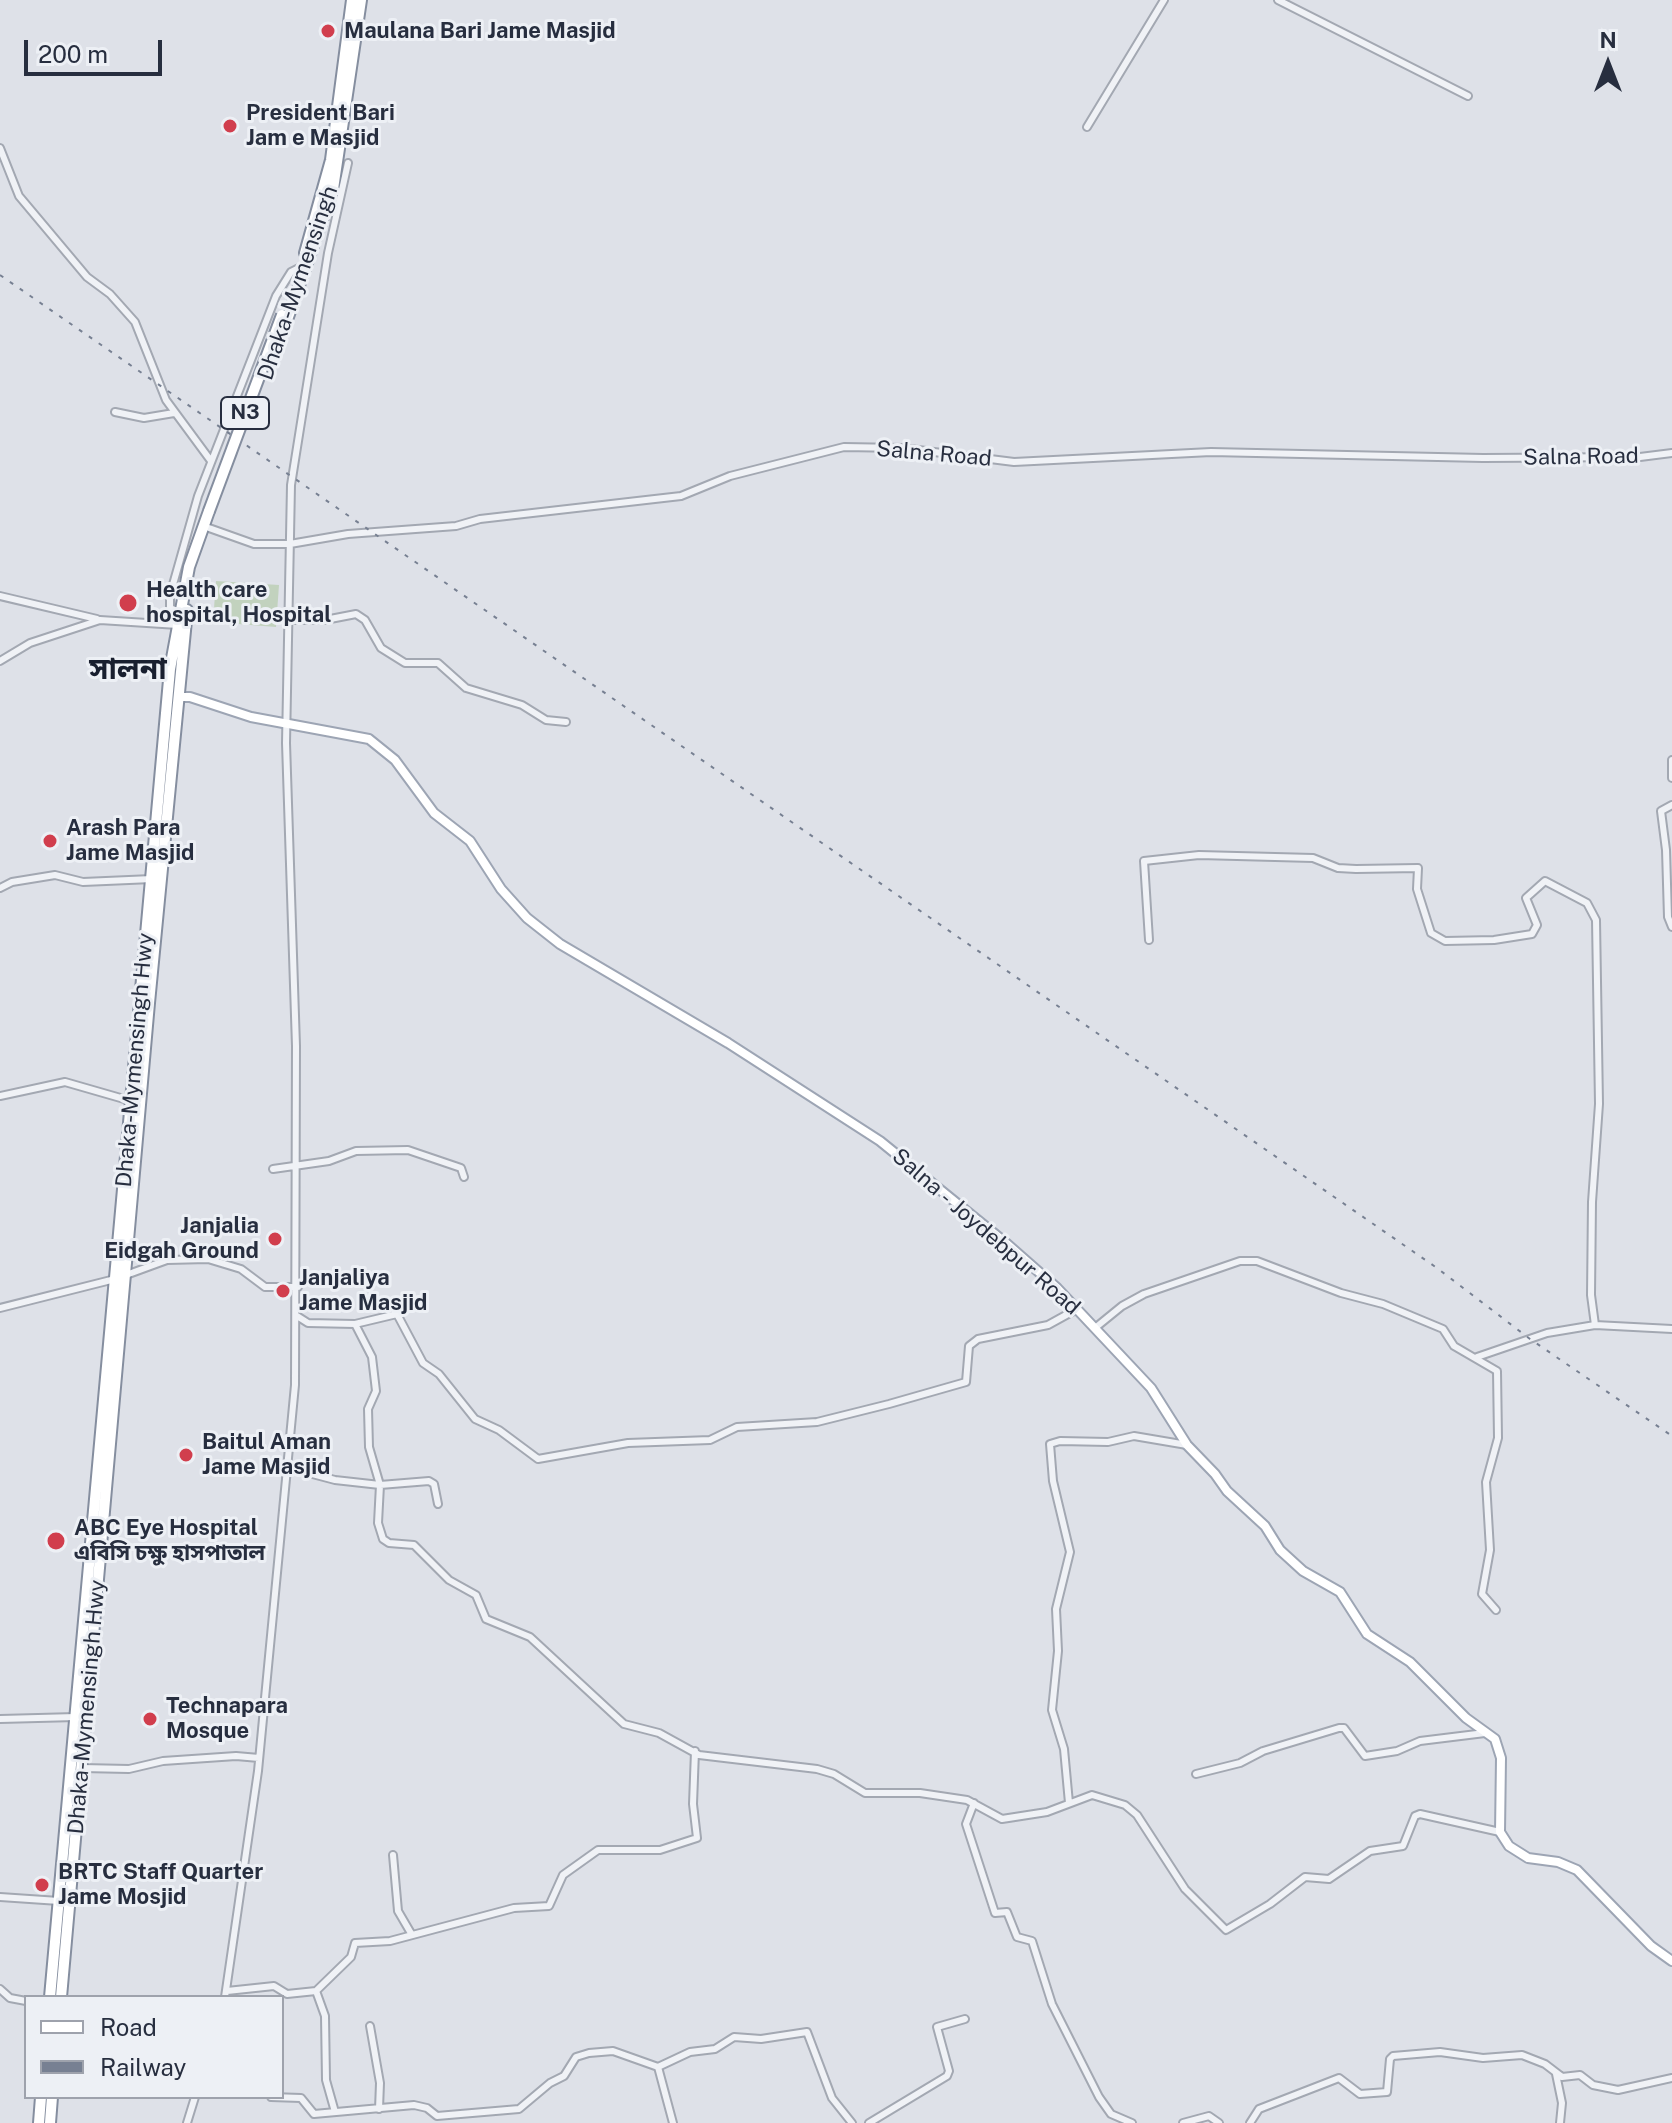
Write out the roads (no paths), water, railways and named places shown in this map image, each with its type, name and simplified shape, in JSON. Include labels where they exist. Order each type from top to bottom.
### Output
[{"type":"highway","name":"Dhaka-Mymensingh","points":[[285,316],[331,160],[352,0]]},
{"type":"highway","name":"Dhaka-Mymensingh","points":[[212,512],[333,189],[361,0]]},
{"type":"highway","name":"Dhaka-Mymensingh Hwy","points":[[61,1995],[178,697],[192,579],[212,512]]},
{"type":"highway","name":"Dhaka-Mymensingh Hwy","points":[[50,1995],[131,1101],[178,625],[189,567],[212,512]]},
{"type":"highway","points":[[39,2123],[41,2099]]},
{"type":"highway","points":[[50,2123],[52,2099]]},
{"type":"main road","name":"Salna - Joydebpur Road","points":[[178,697],[190,697],[227,711],[288,725],[350,733],[380,747],[395,760],[434,813],[470,841],[501,889],[527,918],[560,944],[728,1043],[880,1141],[1007,1244],[1077,1309],[1151,1388],[1175,1420],[1187,1445],[1227,1491],[1265,1526],[1290,1560],[1340,1592],[1367,1634],[1410,1662],[1500,1747],[1500,1832]]},
{"type":"main road","points":[[1500,1832],[1517,1853],[1528,1858],[1558,1862],[1586,1877],[1651,1946],[1672,1961]]},
{"type":"street","points":[[1087,127],[1164,0]]},
{"type":"street","points":[[1278,0],[1468,96]]},
{"type":"street","points":[[0,148],[19,196],[87,277],[110,294],[135,322],[155,377],[174,413],[211,461]]},
{"type":"street","points":[[348,163],[328,253],[291,485],[288,725],[297,1316],[259,1758],[226,1994],[274,1986],[287,1994],[316,1991],[351,1957],[355,1943],[412,1935],[514,1908],[549,1906],[563,1875],[598,1850],[660,1850],[697,1838],[693,1804],[695,1751]]},
{"type":"street","points":[[180,612],[170,608],[173,581],[211,461],[276,296],[291,272],[301,267]]},
{"type":"street","points":[[115,412],[144,418],[174,413]]},
{"type":"street","name":"Salna Road","points":[[209,528],[254,544],[290,544],[348,534],[456,526],[480,519],[681,496],[730,476],[844,447],[902,448],[1014,462],[1211,452],[1483,458],[1640,457],[1672,453]]},
{"type":"street","points":[[0,596],[100,620],[178,625]]},
{"type":"street","points":[[289,620],[325,620],[356,614],[365,620],[381,648],[405,663],[438,663],[466,688],[522,705],[546,720],[566,722]]},
{"type":"street","points":[[0,661],[30,643],[100,620]]},
{"type":"street","points":[[1672,760],[1672,778]]},
{"type":"street","points":[[1672,805],[1661,811],[1666,850],[1668,917],[1672,927]]},
{"type":"street","points":[[1149,940],[1144,861],[1199,855],[1313,858],[1338,868],[1418,868],[1417,889],[1431,933],[1445,941],[1494,940],[1532,934],[1537,925],[1526,898],[1545,881],[1587,903],[1596,920],[1599,1104],[1591,1264],[1595,1325]]},
{"type":"street","points":[[0,888],[12,882],[55,875],[83,882],[152,879]]},
{"type":"street","points":[[0,1096],[65,1082],[131,1101]]},
{"type":"street","points":[[273,1169],[329,1161],[356,1151],[408,1150],[461,1168],[464,1177]]},
{"type":"street","points":[[126,1275],[167,1260],[208,1259],[241,1269],[265,1287],[298,1287]]},
{"type":"street","points":[[1095,1328],[1122,1306],[1144,1294],[1240,1261],[1257,1261],[1341,1293],[1383,1304],[1439,1327],[1454,1346],[1497,1371],[1498,1438],[1486,1482],[1490,1550],[1482,1594],[1496,1610]]},
{"type":"street","points":[[0,1308],[115,1279]]},
{"type":"street","points":[[297,1316],[308,1323],[355,1324],[397,1314],[423,1363],[439,1374],[475,1419],[499,1430],[538,1459],[628,1443],[710,1440],[737,1427],[817,1422],[889,1404],[966,1382],[969,1346],[978,1339],[1048,1325],[1077,1309]]},
{"type":"street","points":[[355,1324],[362,1344],[372,1357],[376,1391],[368,1409],[369,1447],[380,1485],[378,1523],[383,1539],[389,1543],[414,1545],[449,1580],[476,1595],[486,1619],[530,1637],[624,1724],[659,1733],[695,1751],[722,1758],[817,1769],[834,1774],[865,1793],[920,1793],[974,1803],[1002,1819],[1015,1820],[1092,1795],[1130,1808],[1185,1889],[1226,1930],[1270,1904],[1305,1877],[1329,1879],[1370,1851],[1403,1846],[1415,1816],[1420,1814],[1500,1832]]},
{"type":"street","points":[[1477,1357],[1547,1333],[1595,1325],[1672,1329]]},
{"type":"street","points":[[1069,1803],[1064,1749],[1052,1710],[1058,1651],[1056,1609],[1070,1552],[1053,1481],[1050,1444],[1060,1441],[1108,1442],[1134,1436],[1187,1445]]},
{"type":"street","points":[[286,1467],[335,1480],[380,1485],[429,1481],[434,1484],[438,1504]]},
{"type":"street","points":[[0,1719],[76,1717]]},
{"type":"street","points":[[1196,1774],[1240,1763],[1263,1751],[1339,1728],[1344,1728],[1365,1756],[1397,1751],[1420,1741],[1485,1733]]},
{"type":"street","points":[[82,1768],[129,1769],[163,1761],[236,1756],[259,1758]]},
{"type":"street","points":[[974,1803],[966,1824],[993,1910],[1009,1914],[1017,1937],[1032,1941],[1052,2004],[1099,2097],[1111,2114],[1132,2123]]},
{"type":"street","points":[[393,1855],[398,1911],[412,1935]]},
{"type":"street","points":[[0,1897],[59,1901]]},
{"type":"street","points":[[0,1989],[10,1998],[24,2001]]},
{"type":"street","points":[[316,1991],[325,2016],[326,2080],[335,2112]]},
{"type":"street","points":[[869,2123],[947,2076],[949,2071],[937,2027],[965,2019]]},
{"type":"street","points":[[370,2026],[380,2083],[379,2109]]},
{"type":"street","points":[[284,2097],[301,2098],[314,2114],[414,2105],[427,2108],[436,2120],[519,2109],[550,2083],[564,2076],[576,2057],[589,2053],[613,2051],[658,2067],[690,2052],[715,2049],[734,2037],[761,2039],[807,2032],[832,2098],[852,2123]]},
{"type":"street","points":[[1250,2123],[1259,2109],[1339,2078],[1356,2093],[1387,2092],[1390,2087],[1390,2059],[1393,2056],[1440,2052],[1483,2058],[1522,2055],[1545,2064],[1556,2074],[1562,2103],[1560,2123]]},
{"type":"street","points":[[658,2067],[673,2123]]},
{"type":"street","points":[[1556,2074],[1580,2075],[1593,2085],[1618,2090],[1672,2078]]},
{"type":"street","points":[[187,2123],[194,2099]]},
{"type":"street","points":[[1183,2123],[1209,2116],[1219,2123]]},
{"type":"railway","points":[[0,275],[1437,1268],[1530,1339],[1672,1436]]},
{"type":"place","name":"Maulana Bari Jame Masjid","points":[[328,31]]},
{"type":"place","name":"President Bari Jam e Masjid","points":[[230,126]]},
{"type":"place","name":"Health care hospital, Hospital","points":[[128,603]]},
{"type":"place","name":"Arash Para Jame Masjid","points":[[50,841]]},
{"type":"place","name":"Janjalia Eidgah Ground","points":[[275,1239]]},
{"type":"place","name":"Janjaliya Jame Masjid","points":[[283,1291]]},
{"type":"place","name":"Baitul Aman Jame Masjid","points":[[186,1455]]},
{"type":"place","name":"ABC Eye Hospital এবিসি চক্ষু হাসপাতাল","points":[[56,1541]]},
{"type":"place","name":"Technapara Mosque","points":[[150,1719]]},
{"type":"place","name":"BRTC Staff Quarter Jame Mosjid","points":[[42,1885]]},
{"type":"district","name":"সালনা","points":[[128,670]]}]
